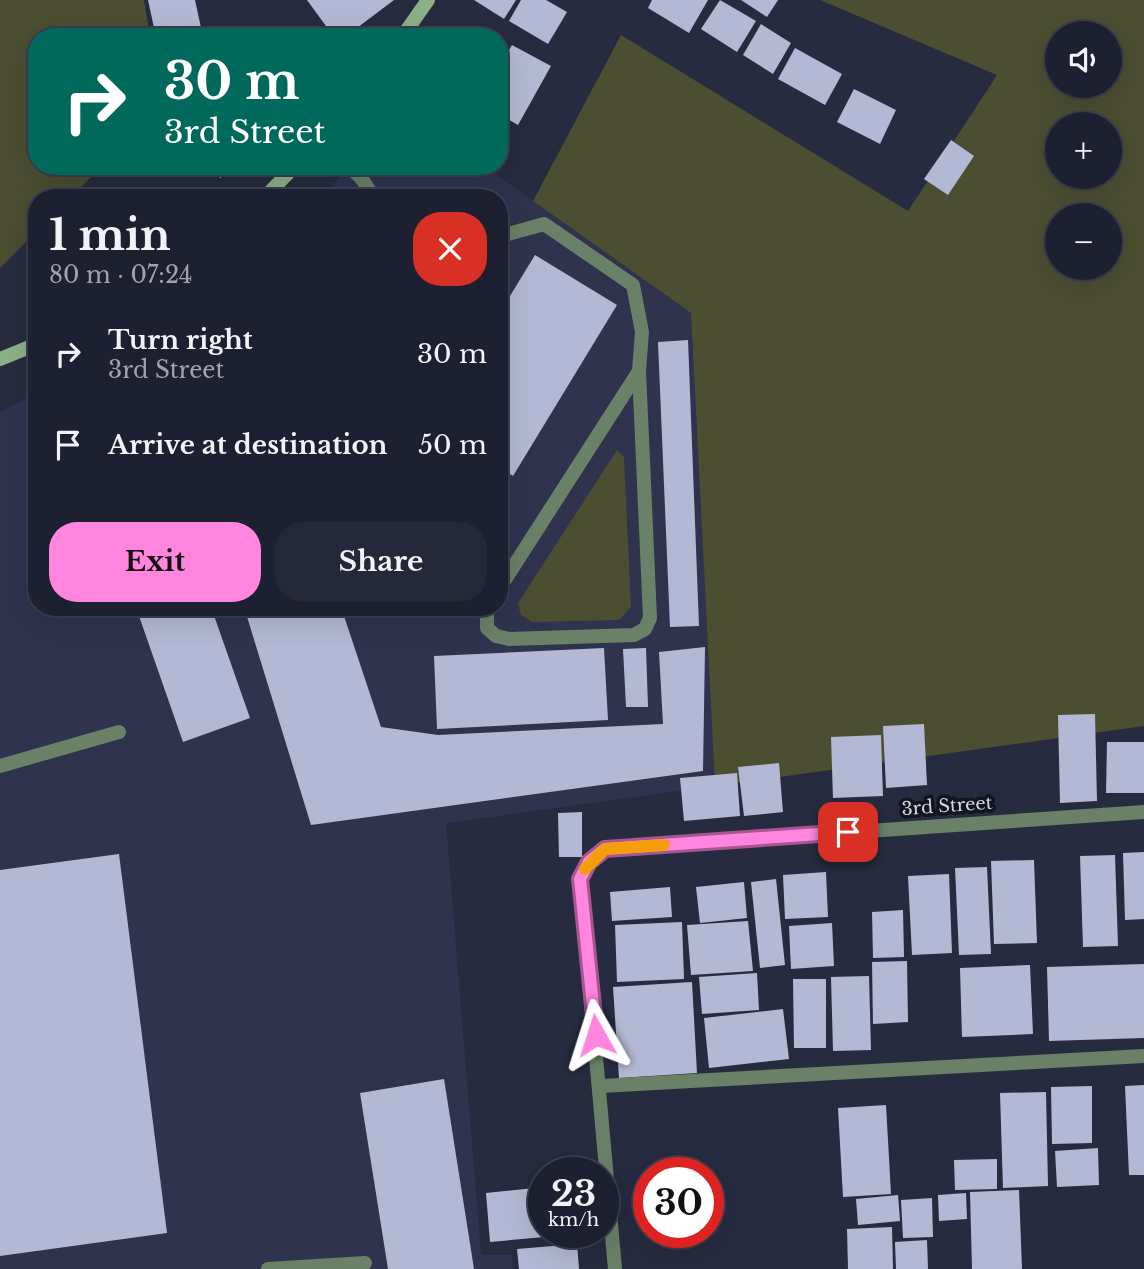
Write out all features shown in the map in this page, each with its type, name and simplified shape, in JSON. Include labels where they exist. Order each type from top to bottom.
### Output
[{"type":"main road","points":[[408,28],[428,0]]},
{"type":"main road","points":[[273,189],[286,175]]},
{"type":"main road","points":[[0,359],[28,348]]},
{"type":"street","points":[[487,616],[487,628],[496,636],[509,639],[634,635],[645,629],[650,618],[639,371],[642,332],[633,285],[544,224],[508,234]]},
{"type":"street","points":[[508,575],[639,371]]},
{"type":"street","points":[[0,766],[119,732]]},
{"type":"street","name":"3rd Street","points":[[601,1086],[580,879],[589,862],[605,849],[1144,812]]},
{"type":"street","points":[[615,1269],[601,1086],[1144,1056]]},
{"type":"street","points":[[268,1269],[365,1263]]},
{"type":"shaded area","points":[[341,175],[497,175],[691,313],[715,786],[446,823],[481,1255],[512,1255],[513,1269],[0,1269],[0,412],[28,398],[28,616],[508,616],[508,189],[330,189]]},
{"type":"green space","points":[[0,0],[144,0],[149,28],[28,28],[28,175],[93,175],[79,189],[28,189],[28,240],[0,268]]},
{"type":"green space","points":[[820,0],[1144,0],[1144,726],[715,786],[691,313],[533,201],[621,35],[908,211],[997,75]]},
{"type":"green space","points":[[617,450],[624,457],[631,607],[619,620],[532,622],[521,615],[518,603]]},
{"type":"building","points":[[148,0],[195,0],[201,28],[154,28]]},
{"type":"building","points":[[307,0],[394,0],[357,28],[327,28]]},
{"type":"building","points":[[474,0],[516,0],[504,19]]},
{"type":"building","points":[[521,0],[546,0],[567,12],[548,44],[509,21]]},
{"type":"building","points":[[652,0],[708,0],[689,33],[648,8]]},
{"type":"building","points":[[720,0],[756,21],[737,52],[701,29]]},
{"type":"building","points":[[741,0],[778,0],[767,17]]},
{"type":"building","points":[[761,24],[791,43],[773,74],[743,55]]},
{"type":"building","points":[[512,45],[551,66],[518,125],[508,119],[508,52]]},
{"type":"building","points":[[795,48],[842,74],[825,105],[778,79]]},
{"type":"building","points":[[854,89],[896,110],[880,144],[837,122]]},
{"type":"building","points":[[951,140],[974,156],[948,195],[924,179]]},
{"type":"building","points":[[535,255],[617,305],[513,476],[508,473],[508,299]]},
{"type":"building","points":[[688,340],[699,626],[670,627],[658,342]]},
{"type":"building","points":[[139,616],[214,616],[250,718],[183,742]]},
{"type":"building","points":[[247,616],[344,616],[381,727],[438,735],[663,724],[659,652],[705,647],[703,771],[311,825]]},
{"type":"building","points":[[604,648],[608,720],[437,729],[434,656]]},
{"type":"building","points":[[646,648],[648,707],[626,707],[623,649]]},
{"type":"building","points":[[1095,714],[1097,801],[1060,803],[1058,715]]},
{"type":"building","points":[[924,724],[927,785],[886,788],[883,726]]},
{"type":"building","points":[[881,735],[883,796],[833,798],[831,737]]},
{"type":"building","points":[[1107,742],[1144,742],[1144,793],[1106,793]]},
{"type":"building","points":[[779,763],[783,812],[744,816],[738,767]]},
{"type":"building","points":[[737,773],[740,816],[684,821],[680,778]]},
{"type":"building","points":[[582,812],[582,857],[559,857],[558,813]]},
{"type":"building","points":[[1144,852],[1144,919],[1125,920],[1123,853]]},
{"type":"building","points":[[119,854],[167,1233],[0,1256],[0,870]]},
{"type":"building","points":[[1115,855],[1118,946],[1083,947],[1080,856]]},
{"type":"building","points":[[1034,860],[1037,943],[994,944],[991,861]]},
{"type":"building","points":[[987,867],[991,954],[959,955],[955,868]]},
{"type":"building","points":[[826,872],[828,917],[785,919],[783,875]]},
{"type":"building","points":[[949,874],[952,953],[912,955],[908,876]]},
{"type":"building","points":[[776,879],[785,965],[760,968],[751,882]]},
{"type":"building","points":[[744,882],[747,918],[700,923],[696,887]]},
{"type":"building","points":[[670,887],[672,917],[612,921],[610,892]]},
{"type":"building","points":[[903,910],[904,957],[873,958],[872,912]]},
{"type":"building","points":[[748,921],[753,971],[691,975],[687,925]]},
{"type":"building","points":[[682,922],[684,979],[617,982],[615,925]]},
{"type":"building","points":[[832,923],[834,966],[791,969],[789,926]]},
{"type":"building","points":[[907,961],[908,1022],[873,1024],[872,962]]},
{"type":"building","points":[[1144,964],[1144,1038],[1049,1041],[1047,967]]},
{"type":"building","points":[[1030,965],[1033,1034],[962,1037],[960,968]]},
{"type":"building","points":[[757,973],[759,1010],[702,1014],[699,977]]},
{"type":"building","points":[[869,976],[871,1050],[833,1051],[831,977]]},
{"type":"building","points":[[793,979],[826,979],[826,1048],[794,1048]]},
{"type":"building","points":[[692,982],[697,1073],[619,1078],[613,987]]},
{"type":"building","points":[[783,1009],[789,1059],[709,1068],[704,1018]]},
{"type":"building","points":[[444,1079],[474,1269],[388,1269],[360,1093]]},
{"type":"building","points":[[1144,1085],[1144,1175],[1129,1175],[1125,1086]]},
{"type":"building","points":[[1092,1086],[1092,1143],[1052,1144],[1051,1087]]},
{"type":"building","points":[[1046,1092],[1048,1186],[1003,1188],[1000,1093]]},
{"type":"building","points":[[886,1105],[891,1194],[843,1197],[838,1108]]},
{"type":"building","points":[[1098,1148],[1099,1185],[1057,1187],[1055,1151]]},
{"type":"building","points":[[997,1159],[997,1189],[955,1190],[954,1160]]},
{"type":"building","points":[[528,1189],[528,1238],[490,1242],[486,1193]]},
{"type":"building","points":[[1019,1190],[1022,1269],[972,1269],[970,1192]]},
{"type":"building","points":[[966,1193],[967,1219],[939,1221],[938,1195]]},
{"type":"building","points":[[898,1195],[900,1221],[858,1225],[856,1199]]},
{"type":"building","points":[[932,1198],[933,1237],[903,1238],[901,1200]]},
{"type":"building","points":[[892,1227],[893,1269],[848,1269],[847,1229]]},
{"type":"building","points":[[927,1240],[928,1269],[896,1269],[895,1242]]},
{"type":"building","points":[[577,1248],[579,1269],[519,1269],[517,1249]]},
{"type":"slow traffic","points":[[585,869],[589,862],[605,849],[664,845]]},
{"type":"route","points":[[596,1035],[580,879],[589,862],[605,849],[848,832]]}]
